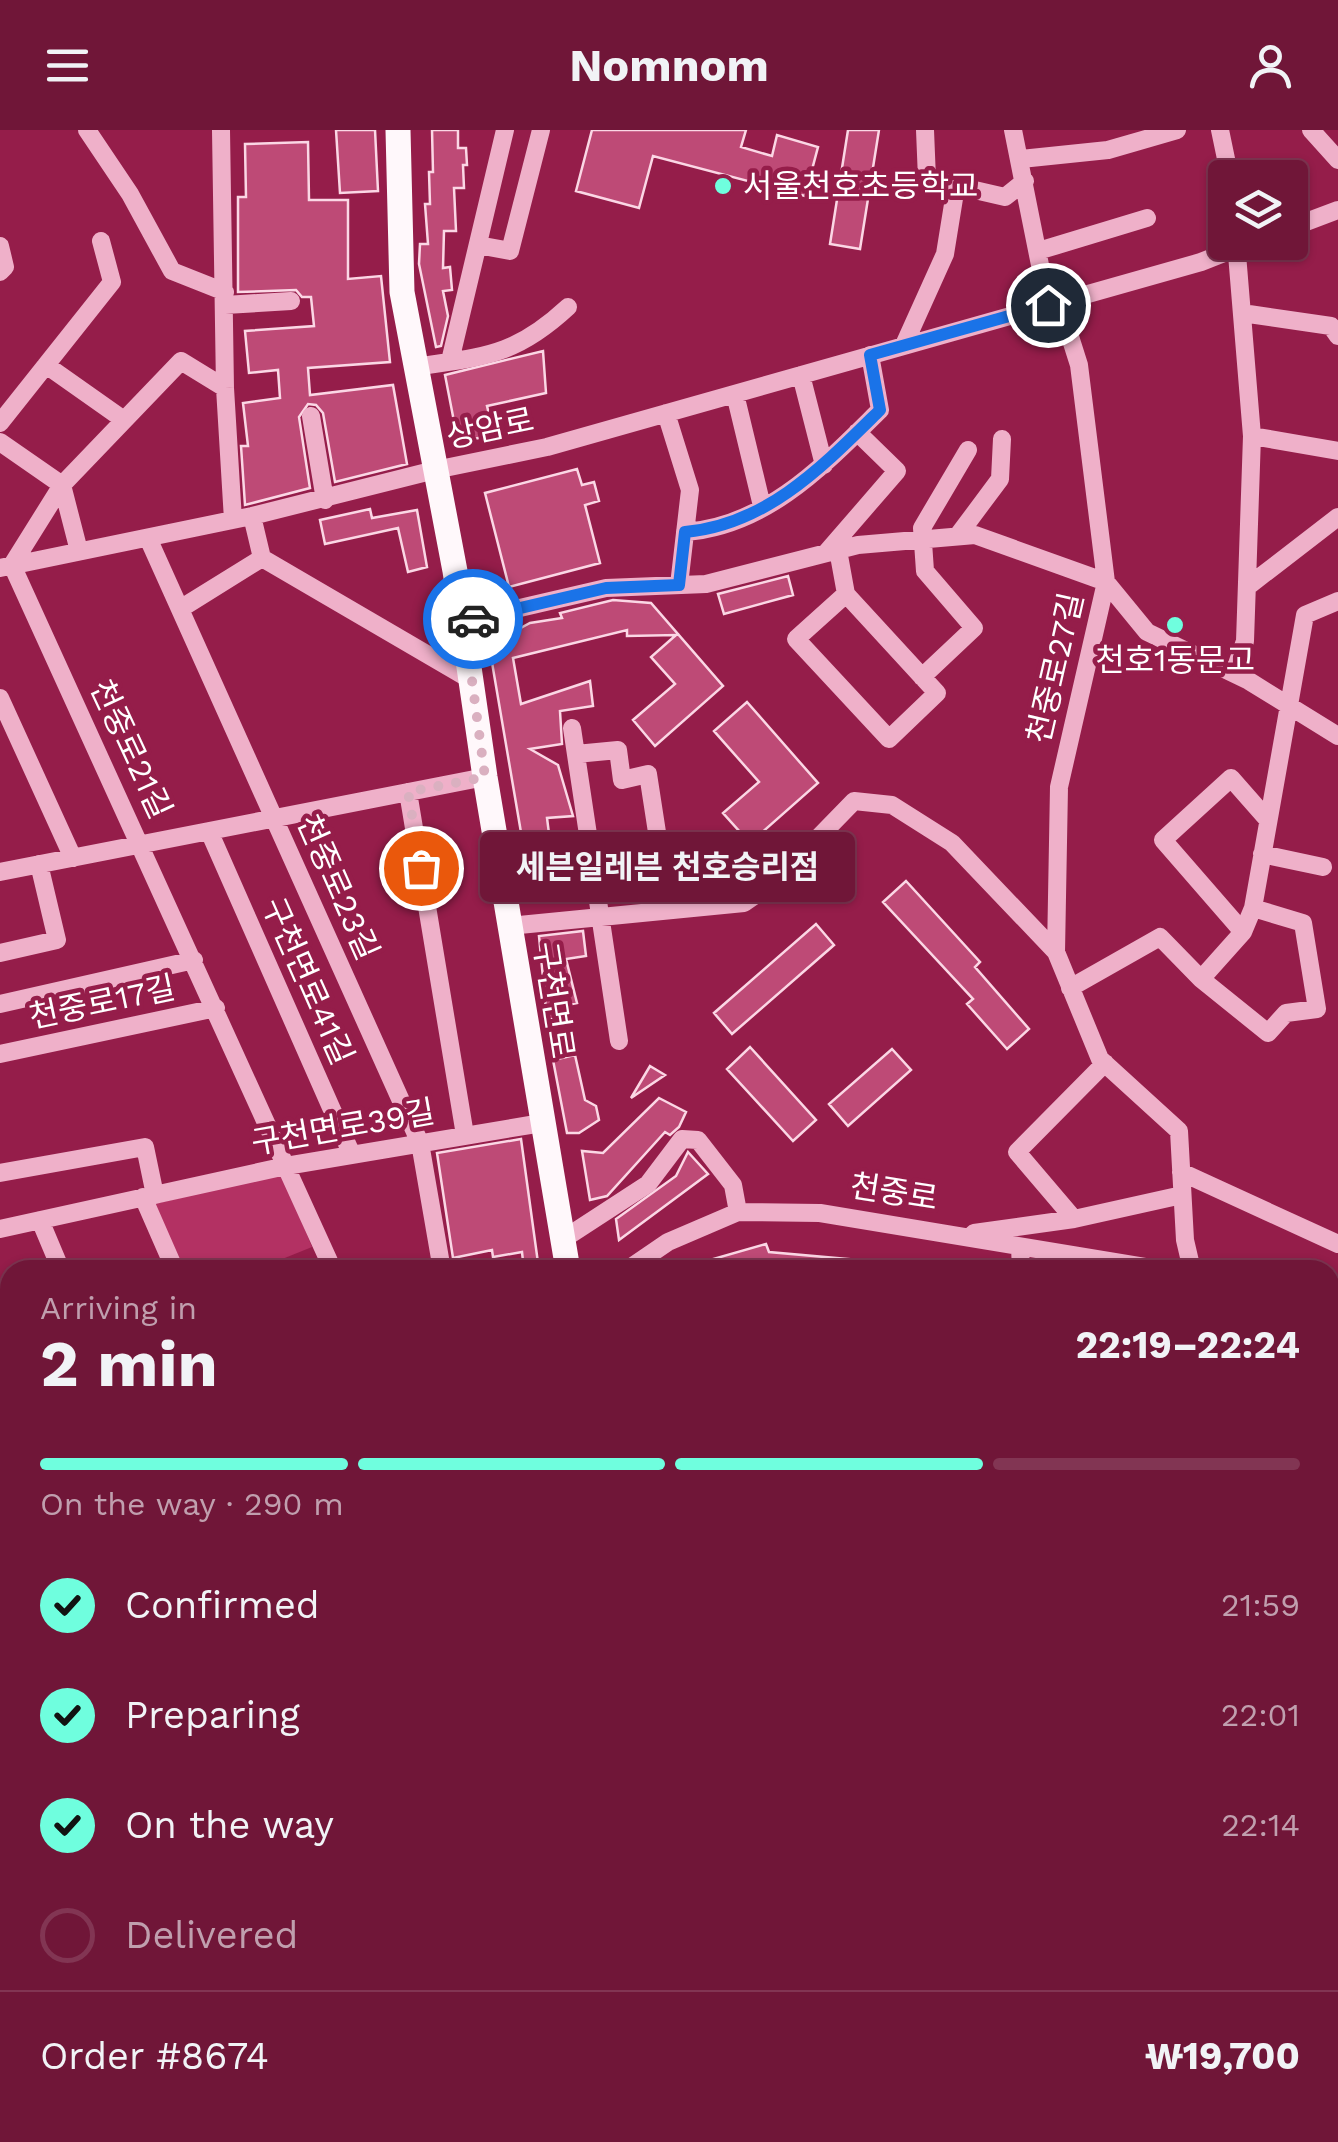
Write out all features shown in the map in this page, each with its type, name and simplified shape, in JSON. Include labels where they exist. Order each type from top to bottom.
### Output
[{"type":"main road","name":"구천면로","points":[[398,130],[402,292],[464,621],[485,777],[566,1260]]},
{"type":"street","points":[[88,130],[130,194],[172,271],[225,298],[291,301]]},
{"type":"street","points":[[221,130],[225,388],[243,518],[262,558],[472,680]]},
{"type":"street","points":[[450,361],[505,130]]},
{"type":"street","points":[[478,245],[510,251],[541,130]]},
{"type":"street","points":[[925,130],[928,179],[1005,197],[1025,181]]},
{"type":"street","name":"천중로27길","points":[[1013,130],[1038,250],[1053,303],[1079,365],[1106,582],[1059,787],[1056,952],[1105,1064],[1179,1130],[1191,1260]]},
{"type":"street","points":[[1098,130],[1108,150]]},
{"type":"street","points":[[1220,130],[1226,160]]},
{"type":"street","points":[[1311,130],[1338,160]]},
{"type":"street","points":[[1021,160],[1108,150],[1168,131]]},
{"type":"street","points":[[904,346],[944,254],[956,186]]},
{"type":"street","points":[[1308,221],[1338,210]]},
{"type":"street","points":[[1038,250],[1147,218]]},
{"type":"street","points":[[0,423],[112,282],[101,241]]},
{"type":"street","points":[[0,246],[5,266],[0,272]]},
{"type":"street","name":"상암로","points":[[6,566],[243,518],[434,470],[547,447],[1208,255]]},
{"type":"street","points":[[1234,673],[1244,641],[1252,436],[1241,260]]},
{"type":"street","points":[[414,367],[502,352],[534,338],[568,307]]},
{"type":"street","points":[[1242,313],[1331,326],[1338,336]]},
{"type":"street","points":[[685,532],[720,529],[806,482],[824,465],[880,410],[870,355]]},
{"type":"street","points":[[6,566],[62,484],[181,362],[225,388]]},
{"type":"street","points":[[46,365],[124,420]]},
{"type":"street","points":[[801,375],[824,465]]},
{"type":"street","points":[[736,394],[762,506]]},
{"type":"street","points":[[666,413],[690,490],[679,585]]},
{"type":"street","points":[[311,416],[324,500]]},
{"type":"street","points":[[832,551],[897,470],[857,432]]},
{"type":"street","points":[[1252,436],[1338,452]]},
{"type":"street","points":[[959,534],[1000,479],[1002,439]]},
{"type":"street","points":[[0,442],[62,484],[79,550]]},
{"type":"street","points":[[922,677],[974,628],[926,572],[922,528],[968,450]]},
{"type":"street","points":[[1246,587],[1338,517]]},
{"type":"street","points":[[464,621],[606,588],[706,584],[832,551],[959,534],[1067,565],[1106,582],[1148,632],[1234,673],[1338,736]]},
{"type":"street","name":"천중로23길","points":[[148,538],[420,1143],[440,1260]]},
{"type":"street","points":[[832,551],[846,594],[936,693],[889,739],[796,639],[846,594]]},
{"type":"street","points":[[180,609],[262,558]]},
{"type":"street","name":"천중로21길","points":[[6,566],[142,844],[328,1260]]},
{"type":"street","points":[[1201,978],[1244,932],[1252,908],[1305,616],[1338,602]]},
{"type":"street","points":[[0,698],[73,858]]},
{"type":"street","points":[[572,728],[619,1041]]},
{"type":"street","points":[[576,754],[618,750],[622,780],[648,774],[669,910]]},
{"type":"street","points":[[0,872],[485,777]]},
{"type":"street","points":[[1244,932],[1163,840],[1230,778],[1268,820]]},
{"type":"street","points":[[408,792],[465,1136]]},
{"type":"street","points":[[509,926],[744,903],[778,879],[854,801],[892,805],[952,843],[1056,952]]},
{"type":"street","name":"구천면로41길","points":[[210,831],[352,1154]]},
{"type":"street","points":[[1262,854],[1323,867]]},
{"type":"street","points":[[0,953],[56,940],[39,864]]},
{"type":"street","points":[[1070,988],[1160,937],[1201,978],[1268,1033],[1286,1014],[1318,1009],[1303,923],[1252,908]]},
{"type":"street","points":[[0,1004],[194,960]]},
{"type":"street","name":"천중로17길","points":[[0,1054],[216,1008]]},
{"type":"street","points":[[1074,1219],[1017,1152],[1105,1064]]},
{"type":"street","name":"구천면로39길","points":[[0,1229],[286,1166],[542,1122]]},
{"type":"street","points":[[562,1240],[648,1184],[682,1139],[698,1140],[733,1185],[738,1212]]},
{"type":"street","points":[[0,1173],[144,1147],[149,1196],[171,1260]]},
{"type":"street","points":[[1181,1172],[1338,1244]]},
{"type":"street","points":[[958,1236],[1074,1219],[1182,1195]]},
{"type":"street","name":"천중로","points":[[642,1260],[668,1242],[738,1212],[820,1213],[1103,1260]]},
{"type":"street","points":[[40,1220],[57,1260]]},
{"type":"street","points":[[1020,1246],[1021,1260]]},
{"type":"shaded area","points":[[282,1174],[312,1247],[280,1260],[178,1260],[154,1204]]},
{"type":"building","points":[[336,130],[375,130],[378,191],[340,193]]},
{"type":"building","points":[[432,130],[458,130],[458,148],[466,148],[467,165],[463,165],[464,188],[454,188],[456,231],[444,231],[443,268],[450,267],[452,290],[443,291],[448,316],[441,346],[436,347],[419,264],[420,244],[428,244],[425,204],[430,204]]},
{"type":"building","points":[[592,130],[746,130],[741,147],[772,156],[777,135],[818,147],[805,196],[653,156],[639,208],[576,191]]},
{"type":"building","points":[[848,130],[879,130],[860,249],[830,244]]},
{"type":"building","points":[[308,142],[309,200],[348,200],[348,279],[381,276],[390,362],[308,368],[310,395],[393,385],[407,464],[335,482],[323,413],[316,405],[308,404],[299,417],[310,488],[245,505],[241,446],[248,446],[243,403],[280,398],[278,370],[249,373],[245,331],[314,326],[311,297],[302,297],[296,290],[238,292],[238,197],[246,197],[245,144]]},
{"type":"building","points":[[543,351],[546,393],[487,406],[494,435],[458,442],[445,375]]},
{"type":"building","points":[[577,469],[582,485],[594,482],[599,501],[585,505],[600,563],[509,587],[485,493]]},
{"type":"building","points":[[370,509],[372,518],[417,510],[427,567],[408,572],[398,528],[325,544],[320,520]]},
{"type":"building","points":[[788,576],[793,595],[724,614],[718,594]]},
{"type":"building","points":[[613,600],[651,603],[723,686],[655,746],[633,720],[675,684],[651,657],[676,635],[627,636],[627,630],[513,658],[521,704],[590,681],[593,706],[560,711],[562,744],[530,749],[558,765],[573,816],[547,818],[555,881],[530,885],[489,645],[530,623],[562,618],[560,613]]},
{"type":"building","points":[[747,702],[818,783],[750,843],[723,813],[759,782],[714,731]]},
{"type":"building","points":[[906,881],[980,962],[975,967],[1029,1029],[1007,1049],[967,1004],[973,999],[883,902]]},
{"type":"building","points":[[816,924],[834,945],[732,1034],[714,1013]]},
{"type":"building","points":[[583,931],[586,956],[566,959],[577,1003],[567,1005],[568,1016],[547,1020],[539,936]]},
{"type":"building","points":[[750,1047],[816,1120],[793,1141],[727,1069]]},
{"type":"building","points":[[892,1049],[911,1070],[848,1126],[829,1104]]},
{"type":"building","points":[[575,1055],[585,1100],[596,1106],[599,1120],[579,1133],[567,1133],[553,1060]]},
{"type":"building","points":[[650,1066],[665,1075],[631,1098]]},
{"type":"building","points":[[659,1098],[686,1112],[679,1127],[670,1135],[665,1132],[607,1196],[590,1200],[582,1151],[603,1153]]},
{"type":"building","points":[[521,1139],[538,1260],[523,1260],[522,1252],[493,1257],[492,1250],[453,1258],[437,1153]]},
{"type":"building","points":[[688,1152],[708,1174],[619,1240],[616,1219],[676,1176]]},
{"type":"building","points":[[766,1244],[769,1252],[858,1260],[710,1260]]},
{"type":"way so far","points":[[421,868],[408,792],[485,777],[464,621],[473,619]]},
{"type":"place","name":"서울천호초등학교","points":[[723,186]]},
{"type":"place","name":"천호1동문고","points":[[1175,625]]},
{"type":"place","name":"세븐일레븐 천호승리점","points":[[421,868]]},
{"type":"route","points":[[473,619],[606,588],[679,585],[685,532],[720,529],[806,482],[880,410],[870,355],[1048,305]]}]
